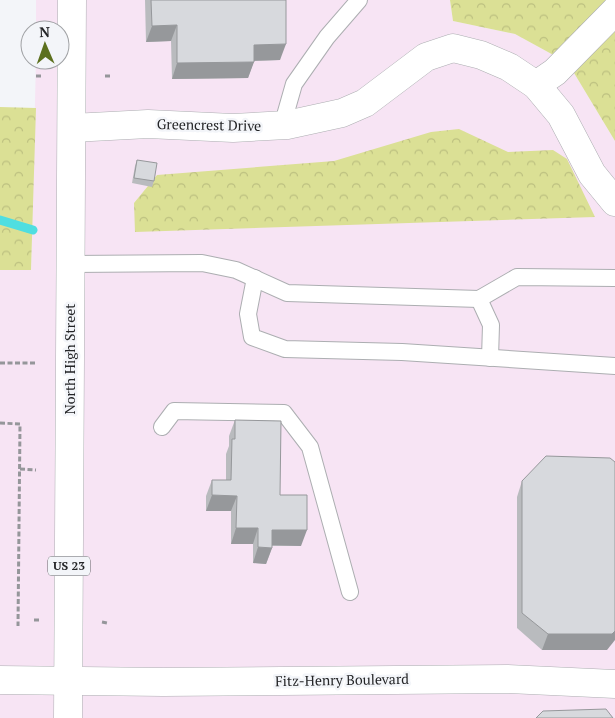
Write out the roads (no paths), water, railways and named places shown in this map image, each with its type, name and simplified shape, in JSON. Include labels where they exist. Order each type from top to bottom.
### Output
[{"type":"street","name":"North High Street","points":[[68,718],[72,0]]},
{"type":"street","points":[[536,85],[555,72],[615,11]]},
{"type":"street","name":"Greencrest Drive","points":[[72,128],[148,124],[233,128],[282,126],[342,113],[365,103],[426,57],[453,48],[481,55],[502,64],[536,85],[562,116],[592,174],[615,202]]},
{"type":"street","name":"Fitz-Henry Boulevard","points":[[0,680],[163,682],[507,679],[615,684]]},
{"type":"lane","points":[[332,32],[350,0]]},
{"type":"lane","points":[[282,126],[294,84],[332,32],[359,0]]},
{"type":"lane","points":[[71,264],[202,263],[236,270],[287,293],[479,299],[517,276],[615,278]]},
{"type":"lane","points":[[255,278],[248,314],[252,336],[285,349],[402,352],[615,366]]},
{"type":"lane","points":[[479,299],[491,325],[490,358]]},
{"type":"lane","points":[[162,427],[174,411],[284,413],[310,447],[350,592]]},
{"type":"waterway","points":[[0,220],[33,230]]}]
